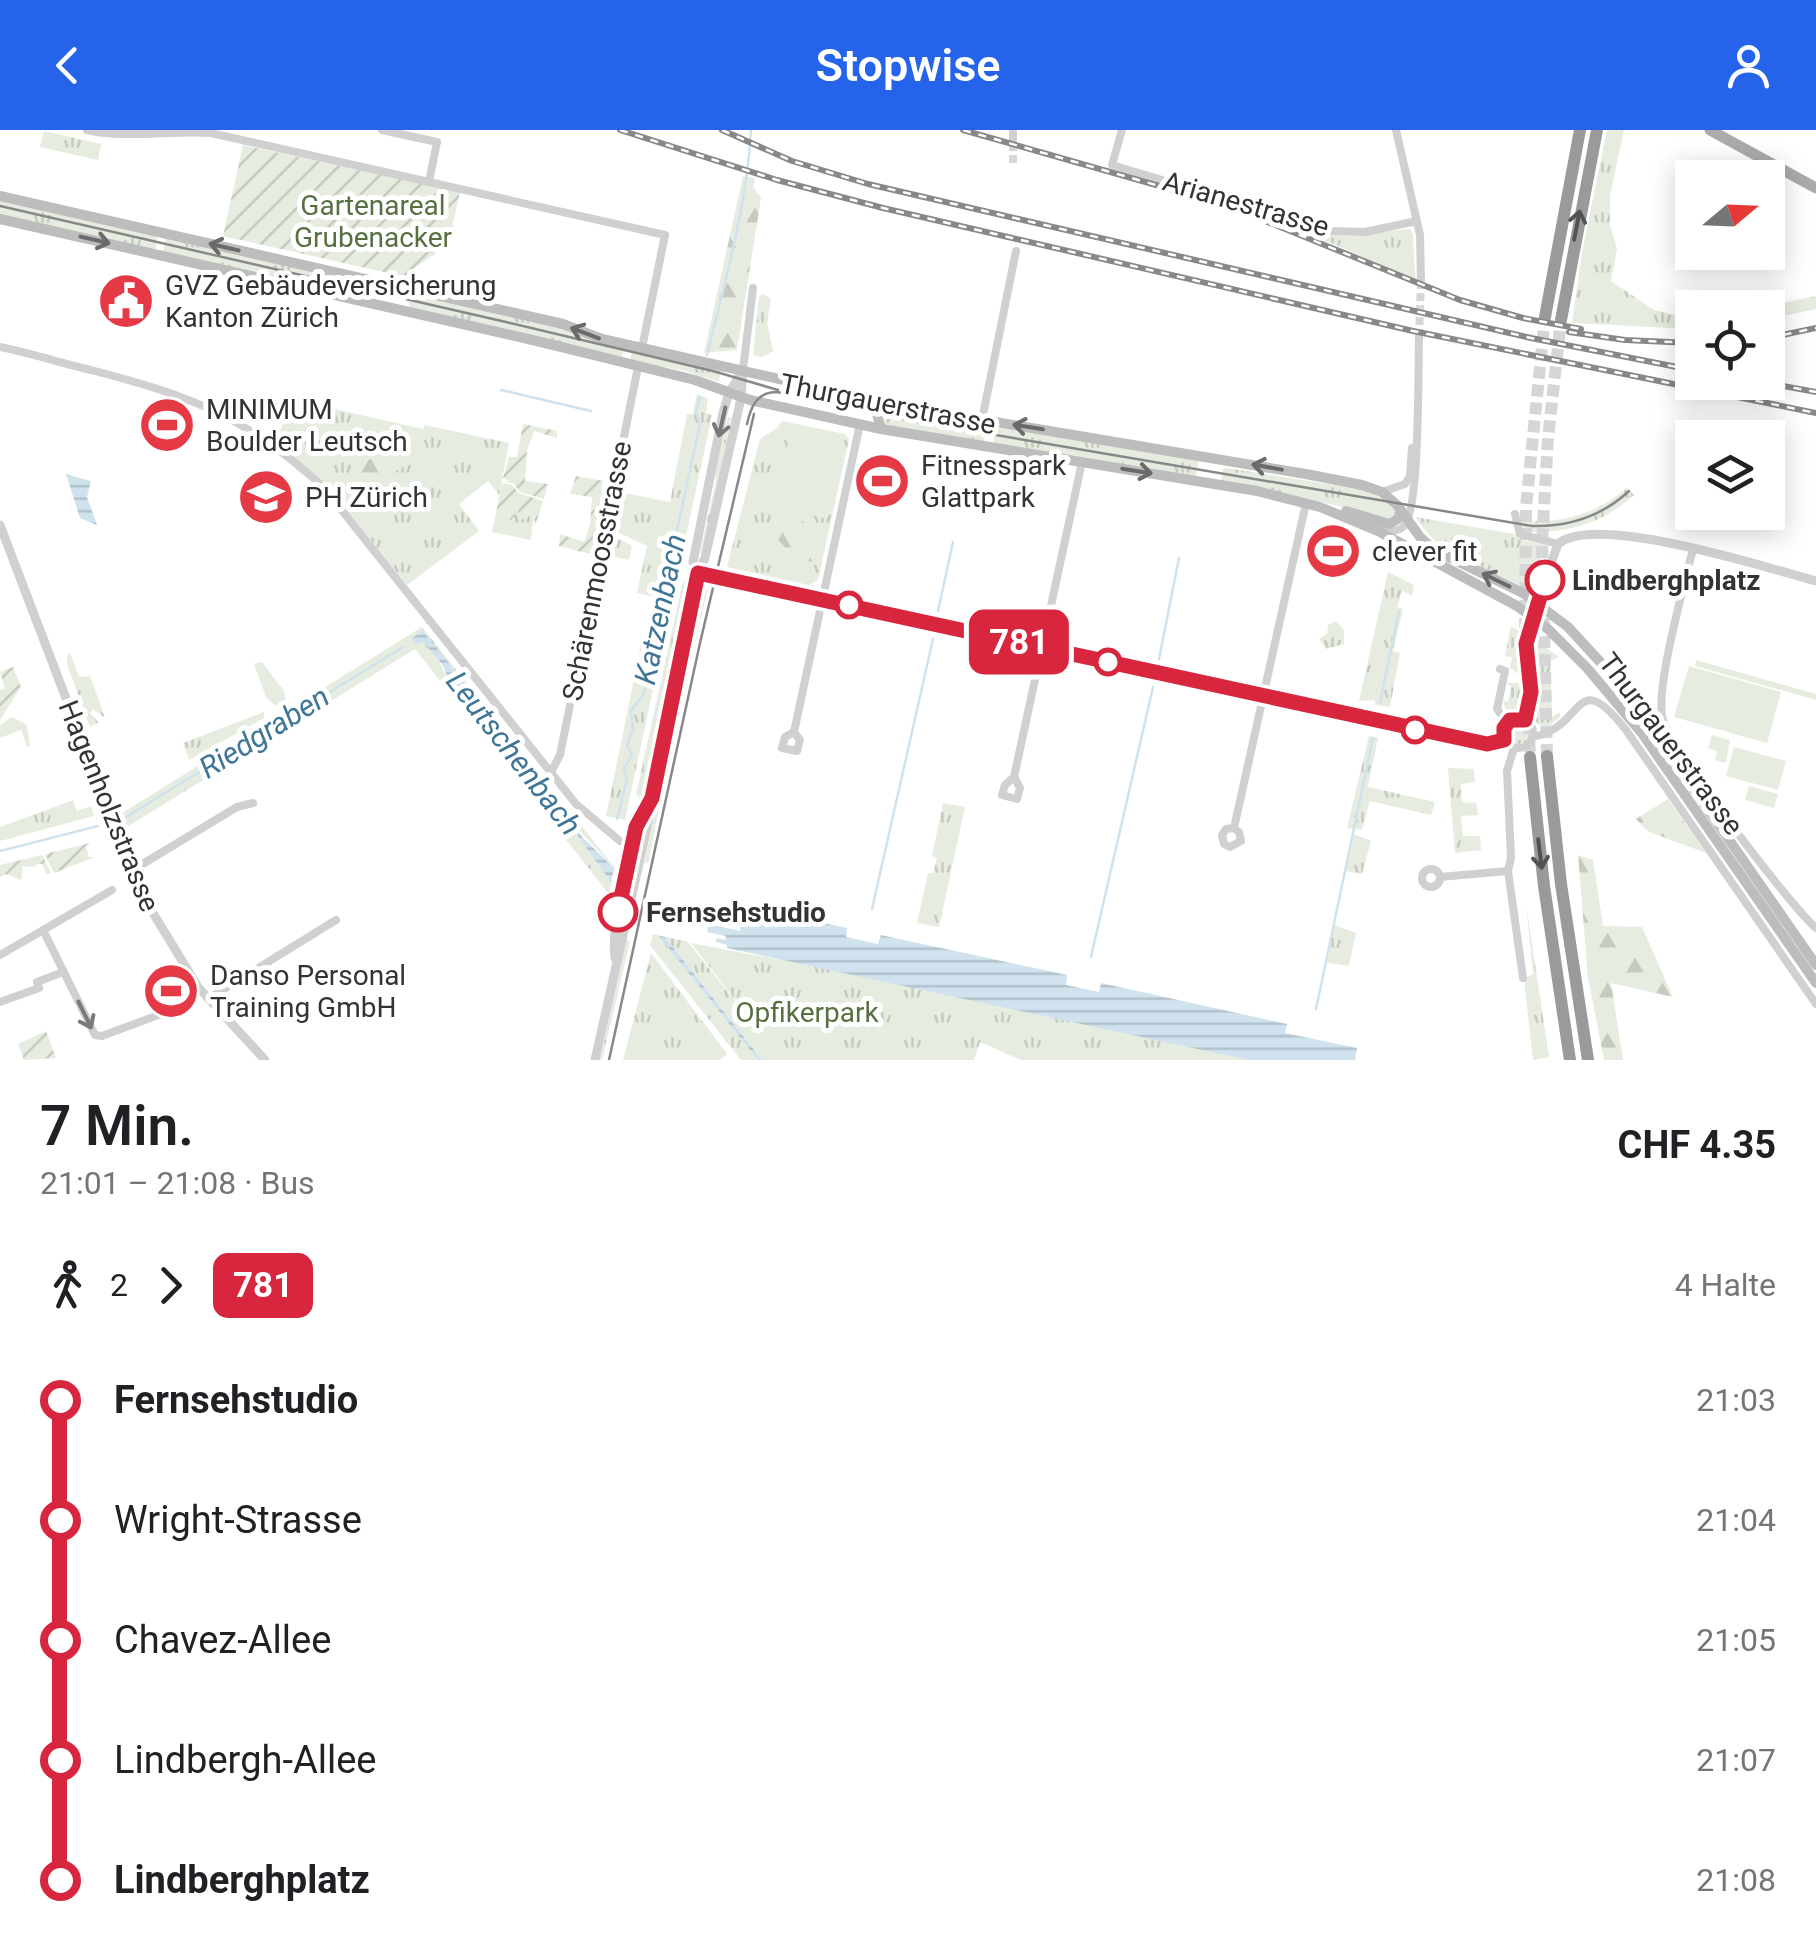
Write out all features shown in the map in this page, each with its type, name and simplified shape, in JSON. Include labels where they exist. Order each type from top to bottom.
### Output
[{"type":"highway","points":[[1544,317],[1580,130]]},
{"type":"highway","points":[[1561,320],[1597,130]]},
{"type":"highway","points":[[1547,756],[1559,870],[1588,1060]]},
{"type":"highway","points":[[1530,758],[1570,1060]]},
{"type":"main road","points":[[1710,130],[1816,188]]},
{"type":"main road","name":"Thurgauerstrasse","points":[[0,196],[562,324],[602,339],[894,405],[1228,460],[1382,492],[1434,550],[1537,602],[1582,642],[1629,697],[1816,966]]},
{"type":"main road","name":"Thurgauerstrasse","points":[[0,219],[695,380],[735,395],[860,424],[1216,484],[1306,503],[1380,532],[1532,616],[1587,668],[1634,724],[1816,983]]},
{"type":"main road","points":[[404,312],[400,304],[403,296],[419,291]]},
{"type":"main road","points":[[881,428],[876,420],[878,411],[894,405]]},
{"type":"main road","points":[[1216,484],[1212,470],[1228,460]]},
{"type":"main road","points":[[1330,511],[1389,524],[1398,519],[1401,510]]},
{"type":"main road","points":[[1532,616],[1537,602]]},
{"type":"street","points":[[87,130],[113,134],[174,130],[242,135],[665,236],[642,348]]},
{"type":"street","points":[[382,130],[437,142],[429,182]]},
{"type":"street","name":"Arianestrasse","points":[[1122,130],[1112,165],[1332,231],[1365,232],[1417,221]]},
{"type":"street","points":[[1396,130],[1417,221],[1421,282]]},
{"type":"street","points":[[982,420],[1016,251]]},
{"type":"street","points":[[595,1060],[615,960],[613,932],[638,847],[636,827],[652,798],[698,573],[705,558],[735,395],[744,369],[753,288]]},
{"type":"street","points":[[1352,514],[1388,530],[1402,528],[1408,521],[1417,468],[1419,337]]},
{"type":"street","points":[[0,347],[184,396],[242,424],[277,447],[324,488],[590,817],[620,841],[638,847]]},
{"type":"street","name":"Schärenmoosstrasse","points":[[551,772],[560,755],[638,368]]},
{"type":"street","points":[[794,732],[860,424]]},
{"type":"street","points":[[1382,492],[1398,489],[1408,480],[1415,440]]},
{"type":"street","points":[[1014,777],[1082,462]]},
{"type":"street","points":[[1234,828],[1306,503]]},
{"type":"street","points":[[1515,514],[1520,534],[1558,544]]},
{"type":"street","name":"Hagenholzstrasse","points":[[0,525],[131,871],[172,946],[208,1000],[265,1060]]},
{"type":"street","points":[[1537,602],[1558,544],[1566,538],[1599,533],[1693,549],[1816,581]]},
{"type":"street","points":[[1693,549],[1662,691],[1665,727],[1746,844],[1816,928]]},
{"type":"street","points":[[698,573],[1482,744],[1504,740],[1514,748],[1526,746],[1532,737],[1532,727],[1515,718],[1506,723]]},
{"type":"street","points":[[1525,720],[1531,692],[1526,649],[1532,616]]},
{"type":"street","points":[[1500,669],[1505,670],[1496,708],[1506,723],[1504,740]]},
{"type":"street","points":[[1532,737],[1560,728],[1582,701],[1604,704],[1816,1004]]},
{"type":"street","points":[[1514,748],[1507,768],[1511,858],[1508,871],[1523,978]]},
{"type":"street","points":[[131,871],[237,807],[253,803]]},
{"type":"street","points":[[1440,877],[1508,871]]},
{"type":"street","points":[[0,956],[112,890]]},
{"type":"street","points":[[208,1000],[336,920]]},
{"type":"street","points":[[44,932],[97,1036],[161,1014]]},
{"type":"street","points":[[0,1002],[40,988],[37,982],[63,972]]},
{"type":"green space","points":[[1607,130],[1624,130],[1610,196],[1610,225],[1617,249],[1611,281],[1654,310],[1675,315],[1675,328],[1572,323]]},
{"type":"green space","points":[[44,131],[101,144],[98,160],[40,147]]},
{"type":"green space","name":"Gartenareal Grubenacker","points":[[243,145],[460,192],[448,245],[413,269],[411,278],[223,236]]},
{"type":"green space","points":[[743,176],[755,178],[753,187],[761,198],[737,350],[704,353]]},
{"type":"green space","points":[[0,200],[158,236],[155,250],[0,215]]},
{"type":"green space","points":[[1305,227],[1345,236],[1410,229],[1415,280],[1306,232]]},
{"type":"green space","points":[[166,237],[317,272],[314,285],[163,252]]},
{"type":"green space","points":[[763,294],[771,299],[767,322],[773,351],[762,357],[753,355],[759,297]]},
{"type":"green space","points":[[1816,296],[1816,309],[1785,315],[1785,303]]},
{"type":"green space","points":[[408,297],[449,302],[558,327],[624,348],[622,359],[410,310]]},
{"type":"green space","points":[[632,350],[721,369],[719,382],[682,370],[630,361]]},
{"type":"green space","points":[[697,394],[708,399],[706,413],[712,415],[625,820],[606,816],[641,645],[646,645],[656,597],[637,593],[647,546],[613,530],[620,492],[670,502],[687,414],[693,414]]},
{"type":"green space","points":[[295,400],[423,429],[425,425],[509,443],[499,495],[488,481],[459,504],[479,531],[407,585],[334,494],[275,441]]},
{"type":"green space","points":[[887,411],[987,425],[984,442],[884,425]]},
{"type":"green space","points":[[728,417],[731,418],[703,554],[700,553],[716,480],[715,468]]},
{"type":"green space","points":[[782,421],[845,434],[849,439],[818,580],[809,585],[727,567],[760,439]]},
{"type":"green space","points":[[523,424],[557,431],[557,438],[534,431],[527,451],[525,481],[548,484],[544,499],[520,492],[503,478],[509,457],[517,457]]},
{"type":"green space","points":[[996,427],[1199,460],[1196,477],[993,443]]},
{"type":"green space","points":[[819,431],[827,440],[839,443],[826,516],[821,519],[779,496],[789,435]]},
{"type":"green space","points":[[418,433],[427,453],[368,487],[363,485],[356,467]]},
{"type":"green space","points":[[1223,469],[1360,489],[1380,497],[1396,514],[1392,520],[1221,481]]},
{"type":"green space","points":[[576,476],[603,481],[601,489],[606,491],[594,555],[559,546],[560,534],[584,542],[590,524],[592,497],[570,494]]},
{"type":"green space","points":[[502,483],[543,501],[535,527],[534,514],[530,518],[527,511],[521,520],[518,510],[510,522],[508,509],[495,518]]},
{"type":"green space","points":[[1627,488],[1634,495],[1597,520],[1556,531],[1525,532],[1522,521],[1578,515]]},
{"type":"green space","points":[[778,504],[818,532],[812,562],[794,557],[770,531]]},
{"type":"green space","points":[[505,509],[510,522],[518,510],[522,520],[527,511],[530,518],[534,513],[531,540],[492,532],[495,518]]},
{"type":"green space","points":[[1416,517],[1514,534],[1521,540],[1546,545],[1532,584],[1525,587],[1450,552]]},
{"type":"green space","points":[[612,535],[632,546],[629,560],[607,555]]},
{"type":"green space","points":[[1388,572],[1414,585],[1412,595],[1402,591],[1397,607],[1403,609],[1393,651],[1400,653],[1390,707],[1376,705],[1374,700],[1359,701]]},
{"type":"green space","points":[[683,581],[687,581],[686,606],[672,697],[658,759],[640,809],[636,808],[636,795]]},
{"type":"green space","points":[[708,588],[672,740],[648,865],[644,864],[704,592]]},
{"type":"green space","points":[[1336,621],[1344,630],[1344,644],[1326,649],[1319,639],[1327,634],[1328,625]]},
{"type":"green space","points":[[1511,626],[1521,632],[1525,686],[1514,713],[1506,711],[1503,701],[1508,702],[1511,687],[1507,683],[1519,683],[1521,676],[1510,668],[1512,657],[1505,656]]},
{"type":"green space","points":[[422,627],[615,868],[612,881],[609,894],[415,649],[127,827],[122,813]],"holes":[[[423,632],[475,696],[488,720],[532,773],[479,718],[472,703],[447,678],[424,642],[415,643]],[[562,812],[614,868],[612,881]]]},
{"type":"green space","points":[[1536,640],[1559,657],[1550,661],[1552,717],[1560,712],[1560,717],[1548,727],[1535,721],[1539,695]]},
{"type":"green space","points":[[70,653],[79,677],[90,676],[105,718],[93,709],[90,713],[99,723],[90,727],[67,664]]},
{"type":"green space","points":[[1696,660],[1816,694],[1816,700],[1695,666]]},
{"type":"green space","points":[[262,662],[284,691],[286,699],[275,706],[266,697],[254,664]]},
{"type":"green space","points":[[1689,666],[1781,692],[1767,743],[1674,717]]},
{"type":"green space","points":[[13,667],[21,687],[0,720],[0,690],[5,688],[0,672]]},
{"type":"green space","points":[[264,712],[264,718],[189,760],[183,743]]},
{"type":"green space","points":[[12,717],[27,725],[30,746],[27,747],[21,730],[0,738],[0,725]]},
{"type":"green space","points":[[1518,722],[1526,725],[1526,741],[1518,744],[1510,741],[1507,733],[1510,725]]},
{"type":"green space","points":[[1712,735],[1730,740],[1726,763],[1715,760],[1717,751],[1708,748]]},
{"type":"green space","points":[[1369,736],[1378,738],[1368,787],[1435,802],[1431,815],[1370,801],[1362,830],[1347,828]]},
{"type":"green space","points":[[1734,747],[1786,761],[1778,790],[1726,776]]},
{"type":"green space","points":[[1448,768],[1474,769],[1475,782],[1461,784],[1462,802],[1476,803],[1478,815],[1461,816],[1463,836],[1480,836],[1481,850],[1455,853]]},
{"type":"green space","points":[[1749,786],[1778,794],[1774,808],[1745,800]]},
{"type":"green space","points":[[1668,799],[1706,853],[1647,831],[1636,819]]},
{"type":"green space","points":[[73,800],[77,811],[91,806],[94,816],[0,841],[0,827]]},
{"type":"green space","points":[[943,803],[965,807],[939,927],[917,923],[928,873],[933,873],[937,858],[932,856]]},
{"type":"green space","points":[[1354,834],[1371,841],[1362,874],[1346,871]]},
{"type":"green space","points":[[90,843],[86,847],[89,857],[95,857],[54,873],[45,854]]},
{"type":"green space","points":[[42,855],[51,873],[47,875],[42,864],[38,864],[23,866],[21,880],[5,874],[0,877],[0,865]]},
{"type":"green space","points":[[1578,855],[1593,860],[1603,926],[1642,927],[1673,997],[1611,983],[1623,1060],[1604,1060],[1588,977]]},
{"type":"green space","points":[[1526,904],[1549,1057],[1533,1060],[1524,979],[1533,974]]},
{"type":"green space","points":[[1334,925],[1356,933],[1349,966],[1327,963]]},
{"type":"green space","name":"Opfikerpark","points":[[653,934],[688,942],[757,1028],[691,943],[867,976],[1249,1060],[1021,1060],[980,1042],[974,1060],[762,1060],[670,943],[661,938],[758,1060],[741,1060],[650,945]]},
{"type":"green space","points":[[626,940],[630,941],[600,1060]]},
{"type":"green space","points":[[651,953],[727,1054],[720,1060],[623,1060]]},
{"type":"green space","points":[[46,1031],[56,1058],[24,1060],[18,1044]]},
{"type":"water","points":[[66,474],[91,481],[87,497],[97,525],[80,518]]},
{"type":"water","points":[[423,631],[482,704],[481,711],[531,774],[447,678],[441,663],[424,642],[415,644],[412,638]]},
{"type":"water","points":[[544,789],[583,838],[614,868],[611,882]]},
{"type":"water","points":[[757,909],[847,928],[846,937],[878,944],[881,935],[1067,975],[1066,985],[1099,992],[1101,983],[1287,1024],[1285,1033],[1357,1048],[1355,1060],[1249,1060],[727,948],[716,942],[726,936],[707,932],[709,924],[740,931],[741,925],[729,918],[730,912],[754,917]]},
{"type":"water","points":[[659,936],[665,937],[762,1060],[758,1060]]},
{"type":"waterway","name":"Katzenbach","points":[[707,355],[740,215],[751,130]]},
{"type":"waterway","points":[[501,390],[591,411]]},
{"type":"waterway","name":"Katzenbach","points":[[617,819],[627,780],[624,769],[632,755],[627,745],[633,730],[631,711],[644,694],[652,648],[661,624],[664,590],[700,424],[696,412],[700,397]]},
{"type":"waterway","points":[[938,611],[953,542]]},
{"type":"waterway","points":[[1159,659],[1179,558]]},
{"type":"waterway","points":[[1380,703],[1399,611]]},
{"type":"waterway","points":[[872,909],[933,639]]},
{"type":"waterway","name":"Riedgraben","points":[[126,817],[403,647]]},
{"type":"waterway","points":[[1091,957],[1153,687]]},
{"type":"waterway","points":[[1316,1009],[1373,738]]},
{"type":"waterway","name":"Leutschenbach","points":[[532,773],[546,790]]},
{"type":"waterway","name":"Riedgraben","points":[[0,851],[98,826]]},
{"type":"tunnel","points":[[1013,140],[1013,163]]},
{"type":"tunnel","points":[[1419,337],[1421,282]]},
{"type":"tunnel","points":[[1525,648],[1526,507],[1545,317]]},
{"type":"tunnel","points":[[1547,756],[1542,543],[1561,320]]},
{"type":"tunnel","points":[[1526,668],[1530,757]]},
{"type":"tram line","points":[[0,206],[506,322],[778,390]]},
{"type":"tram line","points":[[747,424],[756,401],[764,394],[777,392],[913,421],[1532,526],[1585,518],[1629,491]]},
{"type":"tram line","points":[[609,1060],[754,414]]},
{"type":"railway","points":[[620,130],[777,180],[883,208],[1413,331],[1816,413]]},
{"type":"railway","points":[[722,130],[792,161],[868,184],[1531,338],[1675,367]]},
{"type":"railway","points":[[963,130],[1226,205],[1460,300],[1581,329]]},
{"type":"railway","points":[[1785,334],[1816,328]]},
{"type":"railway","points":[[1569,332],[1675,342]]},
{"type":"railway","points":[[1785,386],[1816,392]]},
{"type":"bus line","name":"781","points":[[618,912],[636,827],[652,798],[698,573],[1487,744],[1504,740],[1504,728],[1510,720],[1525,720],[1531,692],[1526,644],[1545,580]]},
{"type":"place","name":"GVZ Gebäudeversicherung Kanton Zürich","points":[[126,301]]},
{"type":"place","name":"MINIMUM Boulder Leutsch","points":[[167,425]]},
{"type":"place","name":"Fitnesspark Glattpark","points":[[882,481]]},
{"type":"place","name":"PH Zürich","points":[[266,497]]},
{"type":"place","name":"clever fit","points":[[1333,551]]},
{"type":"place","name":"Lindberghplatz","points":[[1545,580]]},
{"type":"place","name":"Fernsehstudio","points":[[618,912]]},
{"type":"place","name":"Danso Personal Training GmbH","points":[[171,991]]}]
